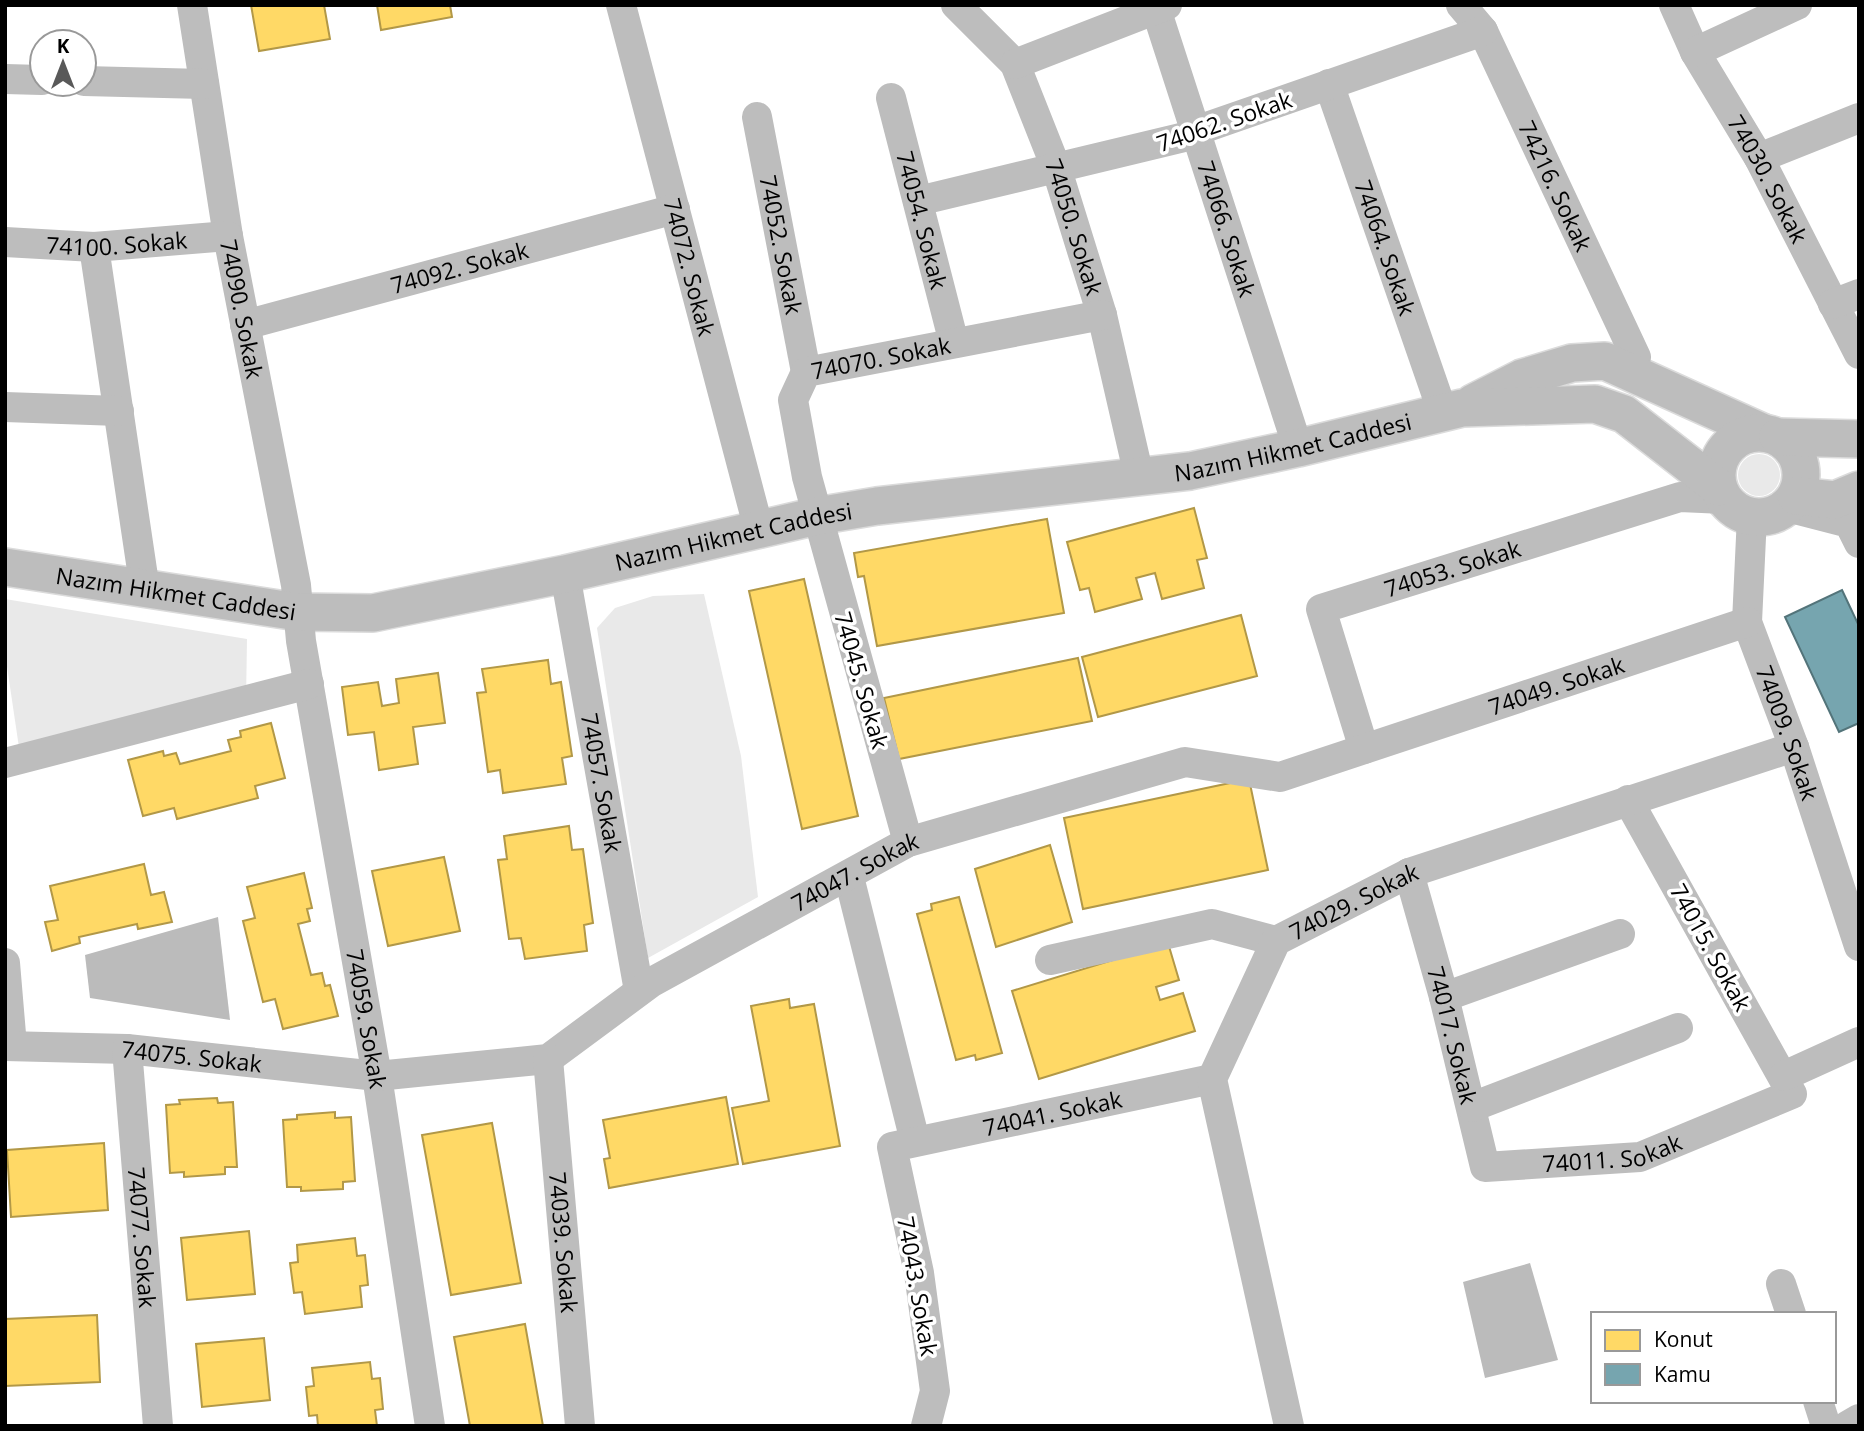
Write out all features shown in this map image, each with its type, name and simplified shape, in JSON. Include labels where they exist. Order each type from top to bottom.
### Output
[{"type":"main road","name":"Nazım Hikmet Caddesi","points":[[5,566],[299,612],[373,613],[565,575],[817,516],[877,506],[1190,471],[1298,449],[1453,410],[1522,378],[1572,363],[1605,361],[1771,435],[1859,439]]},
{"type":"main road","name":"Nazım Hikmet Caddesi","points":[[1453,410],[1595,404],[1624,414],[1755,501]]},
{"type":"main road","points":[[1771,435],[1797,456],[1801,470],[1755,501],[1720,459],[1727,447],[1737,438],[1771,435]]},
{"type":"main road","points":[[1755,501],[1835,500],[1859,490]]},
{"type":"street","name":"74090. Sokak","points":[[192,5],[228,236],[299,612]]},
{"type":"street","name":"74072. Sokak","points":[[621,5],[759,530]]},
{"type":"street","name":"74050. Sokak","points":[[956,5],[1015,64],[1057,170],[1102,315],[1139,476]]},
{"type":"street","name":"74216. Sokak","points":[[1461,5],[1483,31],[1636,357],[1631,373]]},
{"type":"street","name":"74030. Sokak","points":[[1674,5],[1695,51],[1846,299],[1859,354]]},
{"type":"street","points":[[1695,51],[1797,5]]},
{"type":"street","points":[[1015,64],[1161,7]]},
{"type":"street","name":"74066. Sokak","points":[[1161,7],[1198,134],[1298,449]]},
{"type":"street","name":"74062. Sokak","points":[[918,201],[1057,170],[1198,134],[1204,128],[1483,31]]},
{"type":"street","points":[[5,79],[28,80]]},
{"type":"street","points":[[98,81],[204,84]]},
{"type":"street","name":"74064. Sokak","points":[[1329,84],[1453,410]]},
{"type":"street","name":"74054. Sokak","points":[[891,98],[954,343]]},
{"type":"street","name":"74052. Sokak","points":[[757,117],[806,372]]},
{"type":"street","points":[[1759,158],[1859,118]]},
{"type":"street","name":"74092. Sokak","points":[[245,325],[676,209]]},
{"type":"street","name":"74100. Sokak","points":[[5,242],[94,247],[228,236]]},
{"type":"street","points":[[94,247],[145,590]]},
{"type":"street","name":"74070. Sokak","points":[[817,516],[793,400],[806,372],[1102,315]]},
{"type":"street","points":[[5,407],[119,411]]},
{"type":"street","name":"74053. Sokak","points":[[1364,749],[1321,610],[1680,497],[1755,501]]},
{"type":"street","points":[[1755,501],[1849,523],[1859,543]]},
{"type":"street","name":"74009. Sokak","points":[[1755,501],[1747,622],[1794,747],[1859,946]]},
{"type":"street","name":"74045. Sokak","points":[[817,516],[908,842]]},
{"type":"street","name":"74057. Sokak","points":[[565,575],[639,991]]},
{"type":"street","name":"74059. Sokak","points":[[299,612],[377,1076],[430,1426]]},
{"type":"street","name":"74049. Sokak","points":[[1364,749],[1747,622]]},
{"type":"street","points":[[5,763],[309,684]]},
{"type":"street","name":"74029. Sokak","points":[[1212,1079],[1276,941],[1409,873],[1794,747]]},
{"type":"street","name":"74047. Sokak","points":[[548,1059],[639,991],[908,842],[1185,762],[1280,777],[1364,749]]},
{"type":"street","name":"74015. Sokak","points":[[1628,800],[1788,1085]]},
{"type":"street","name":"74017. Sokak","points":[[1409,873],[1472,1107],[1678,1028]]},
{"type":"street","points":[[849,877],[904,1144]]},
{"type":"street","points":[[1050,960],[1212,924],[1276,941]]},
{"type":"street","points":[[1444,997],[1620,934]]},
{"type":"street","points":[[5,963],[9,1046]]},
{"type":"street","name":"74011. Sokak","points":[[1472,1107],[1485,1167],[1640,1157],[1788,1085],[1859,1042]]},
{"type":"street","name":"74075. Sokak","points":[[9,1046],[127,1049],[377,1076]]},
{"type":"street","name":"74077. Sokak","points":[[127,1049],[158,1426]]},
{"type":"street","points":[[377,1076],[548,1059]]},
{"type":"street","name":"74039. Sokak","points":[[548,1059],[580,1426]]},
{"type":"street","points":[[1212,1079],[1289,1426]]},
{"type":"street","name":"74041. Sokak","points":[[904,1144],[1212,1079]]},
{"type":"street","name":"74043. Sokak","points":[[904,1144],[935,1391],[926,1426]]},
{"type":"street","points":[[1782,1284],[1790,1312]]},
{"type":"street","points":[[1819,1403],[1826,1426]]},
{"type":"street","points":[[1847,1426],[1859,1419]]},
{"type":"shaded area","points":[[1759,454],[1774,460],[1780,475],[1774,490],[1759,496],[1744,490],[1738,475],[1744,460]]},
{"type":"shaded area","points":[[704,594],[741,756],[758,897],[648,958],[597,628],[615,608],[653,596]]},
{"type":"shaded area","points":[[5,599],[247,639],[246,701],[21,761],[5,653]]},
{"type":"shaded area","points":[[218,917],[230,1020],[90,998],[85,955]]},
{"type":"shaded area","points":[[1530,1263],[1558,1360],[1485,1378],[1463,1282]]},
{"type":"building: Konut","points":[[251,5],[324,5],[330,39],[259,51]]},
{"type":"building: Konut","points":[[377,5],[450,5],[452,17],[381,30]]},
{"type":"building: Konut","points":[[1194,508],[1207,558],[1197,560],[1204,588],[1162,599],[1155,573],[1136,578],[1142,599],[1095,612],[1089,588],[1080,590],[1067,542]]},
{"type":"building: Konut","points":[[1047,519],[1064,613],[877,646],[864,576],[858,577],[854,553]]},
{"type":"building: Konut","points":[[804,579],[858,816],[802,829],[749,591]]},
{"type":"building: Konut","points":[[1241,615],[1257,676],[1098,717],[1082,657]]},
{"type":"building: Konut","points":[[1078,658],[1092,721],[899,759],[884,698]]},
{"type":"building: Konut","points":[[548,660],[551,684],[561,682],[572,756],[562,758],[566,784],[503,793],[500,770],[488,772],[477,693],[486,692],[482,669]]},
{"type":"building: Konut","points":[[438,673],[445,723],[413,727],[418,764],[379,770],[374,732],[348,735],[342,687],[378,682],[382,706],[399,703],[396,679]]},
{"type":"building: Konut","points":[[271,723],[285,778],[255,786],[258,798],[177,819],[174,808],[143,816],[128,760],[163,751],[164,756],[176,753],[180,764],[231,751],[228,740],[241,737],[240,731]]},
{"type":"building: Konut","points":[[1249,779],[1268,870],[1083,909],[1064,818]]},
{"type":"building: Konut","points":[[569,826],[572,850],[583,849],[593,923],[584,925],[587,951],[525,959],[521,938],[509,939],[498,860],[507,859],[504,836]]},
{"type":"building: Konut","points":[[1050,845],[1072,922],[996,947],[975,869]]},
{"type":"building: Konut","points":[[444,857],[460,931],[388,946],[372,871]]},
{"type":"building: Konut","points":[[144,864],[151,895],[164,892],[172,922],[138,929],[137,924],[79,937],[80,943],[52,951],[45,922],[58,920],[50,886]]},
{"type":"building: Konut","points":[[304,873],[312,908],[307,909],[310,921],[298,924],[311,975],[322,973],[325,986],[330,985],[338,1016],[283,1029],[275,999],[263,1002],[243,921],[255,918],[247,887]]},
{"type":"building: Konut","points":[[959,897],[1002,1053],[976,1060],[975,1055],[956,1060],[917,914],[932,910],[931,904]]},
{"type":"building: Konut","points":[[1168,943],[1179,980],[1156,987],[1160,1000],[1183,993],[1195,1031],[1039,1079],[1012,991]]},
{"type":"building: Konut","points":[[789,999],[790,1008],[814,1004],[840,1146],[743,1164],[732,1108],[769,1101],[751,1006]]},
{"type":"building: Konut","points":[[726,1097],[738,1164],[609,1188],[604,1159],[610,1158],[603,1120]]},
{"type":"building: Konut","points":[[217,1098],[218,1103],[233,1102],[237,1167],[225,1167],[225,1174],[184,1177],[184,1172],[170,1173],[166,1105],[180,1104],[179,1100]]},
{"type":"building: Konut","points":[[335,1112],[335,1118],[351,1117],[355,1181],[343,1182],[343,1189],[301,1191],[301,1187],[287,1187],[283,1120],[297,1119],[297,1115]]},
{"type":"building: Konut","points":[[492,1123],[521,1283],[451,1295],[422,1135]]},
{"type":"building: Konut","points":[[104,1143],[108,1210],[11,1217],[7,1150]]},
{"type":"building: Konut","points":[[249,1231],[255,1294],[187,1300],[181,1238]]},
{"type":"building: Konut","points":[[355,1238],[357,1256],[365,1255],[368,1285],[360,1286],[362,1307],[305,1314],[302,1292],[294,1293],[290,1263],[298,1262],[297,1245]]},
{"type":"building: Konut","points":[[97,1315],[100,1382],[5,1386],[5,1319]]},
{"type":"building: Konut","points":[[525,1324],[543,1426],[470,1426],[454,1337]]},
{"type":"building: Konut","points":[[264,1338],[270,1400],[202,1407],[196,1344]]},
{"type":"building: Konut","points":[[370,1362],[372,1379],[380,1378],[383,1409],[375,1410],[377,1426],[318,1426],[317,1415],[309,1416],[306,1387],[314,1386],[312,1368]]},
{"type":"building: Kamu","points":[[1842,590],[1859,626],[1859,723],[1839,732],[1785,617]]}]
